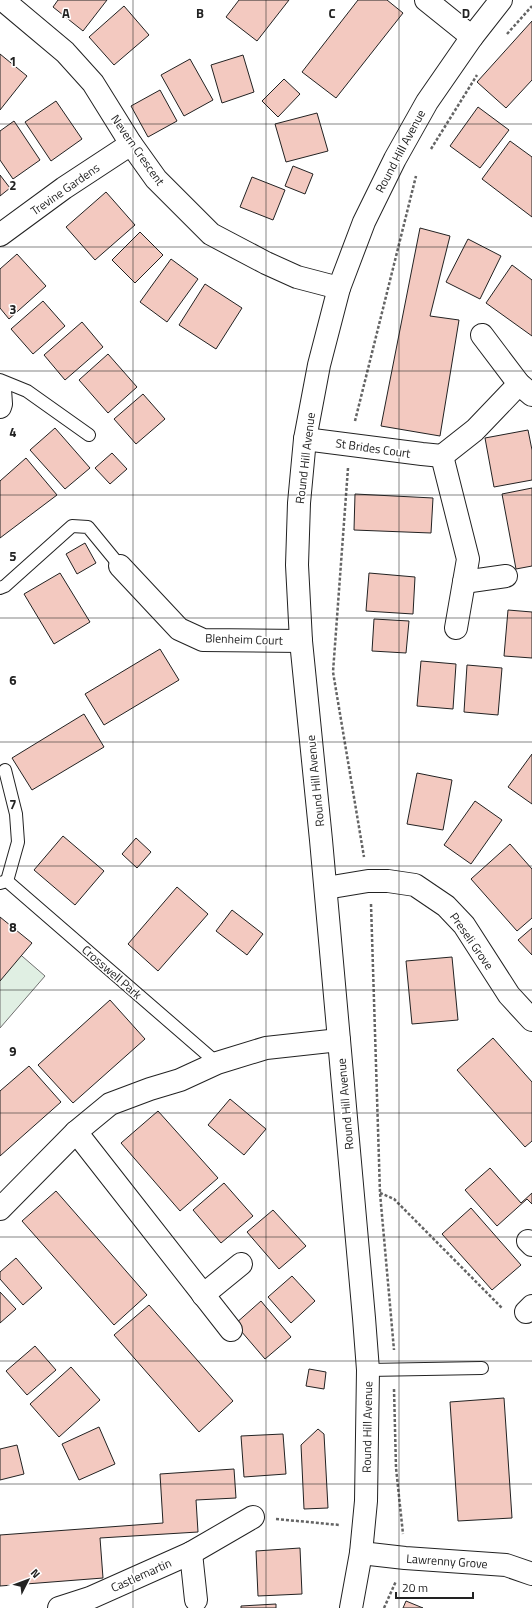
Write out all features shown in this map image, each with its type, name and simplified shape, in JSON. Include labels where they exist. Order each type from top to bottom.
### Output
[{"type":"street","name":"Nevern Crescent","points":[[3,0],[65,52],[93,83],[131,144],[156,179],[211,234],[266,263],[297,277],[339,288]]},
{"type":"street","points":[[426,0],[472,37]]},
{"type":"street","name":"Round Hill Avenue","points":[[351,1608],[361,1553],[366,1501],[368,1370],[326,888],[301,641],[297,565],[299,503],[304,439],[319,365],[339,288],[364,222],[395,159],[426,102],[472,37],[502,0]]},
{"type":"street","name":"Trevine Gardens","points":[[0,235],[64,188],[131,144]]},
{"type":"street","points":[[456,628],[468,559],[442,456],[526,389],[482,335]]},
{"type":"street","points":[[0,389],[0,407]]},
{"type":"street","name":"St Brides Court","points":[[304,439],[415,454],[442,456]]},
{"type":"street","name":"Blenheim Court","points":[[120,566],[179,629],[203,640],[301,641]]},
{"type":"street","points":[[464,582],[506,576]]},
{"type":"street","name":"Preseli Grove","points":[[326,888],[368,881],[388,881],[415,885],[446,906],[464,925],[509,995],[532,1020]]},
{"type":"street","points":[[0,1209],[76,1132],[110,1104],[150,1089],[180,1080],[217,1063],[266,1048],[339,1040]]},
{"type":"street","points":[[76,1132],[231,1330]]},
{"type":"street","points":[[203,1295],[241,1264]]},
{"type":"street","name":"Castlemartin","points":[[59,1608],[92,1603],[191,1553],[253,1517]]},
{"type":"street","points":[[191,1553],[196,1600]]},
{"type":"street","name":"Lawrenny Grove","points":[[361,1553],[405,1558],[506,1565],[532,1574]]},
{"type":"lane","points":[[0,380],[27,391],[89,435]]},
{"type":"lane","points":[[0,588],[5,586],[72,526],[88,527],[120,566]]},
{"type":"lane","name":"Crosswell Park","points":[[5,770],[16,814],[18,842],[3,882],[217,1063]]},
{"type":"lane","points":[[368,1370],[482,1368]]},
{"type":"path","points":[[371,898],[380,1193],[393,1338],[396,1468],[405,1558],[384,1608]]},
{"type":"path","points":[[380,1193],[394,1200],[521,1310]]},
{"type":"path","points":[[253,1517],[363,1527]]},
{"type":"green space","points":[[0,937],[45,976],[0,1028]]},
{"type":"building","points":[[58,0],[107,0],[83,31],[53,7]]},
{"type":"building","points":[[239,0],[289,0],[257,41],[226,17]]},
{"type":"building","points":[[358,0],[387,0],[403,13],[336,98],[302,72]]},
{"type":"building","points":[[124,6],[149,35],[114,65],[89,37]]},
{"type":"building","points":[[532,21],[532,80],[506,108],[477,82]]},
{"type":"building","points":[[0,54],[27,76],[0,110]]},
{"type":"building","points":[[243,55],[254,92],[222,103],[211,65]]},
{"type":"building","points":[[190,59],[213,100],[184,116],[161,75]]},
{"type":"building","points":[[284,79],[300,94],[278,117],[262,101]]},
{"type":"building","points":[[160,90],[177,121],[148,137],[131,106]]},
{"type":"building","points":[[56,101],[82,139],[51,161],[25,122]]},
{"type":"building","points":[[478,107],[509,130],[480,168],[450,146]]},
{"type":"building","points":[[317,113],[328,151],[286,162],[275,124]]},
{"type":"building","points":[[14,121],[40,160],[13,179],[0,160],[0,131]]},
{"type":"building","points":[[510,141],[532,157],[532,217],[482,179]]},
{"type":"building","points":[[293,166],[313,174],[305,194],[285,186]]},
{"type":"building","points":[[0,175],[10,188],[0,196]]},
{"type":"building","points":[[252,177],[285,190],[273,220],[240,207]]},
{"type":"building","points":[[106,192],[135,225],[95,260],[66,227]]},
{"type":"building","points":[[420,228],[450,236],[430,316],[459,320],[440,436],[381,426]]},
{"type":"building","points":[[140,232],[163,255],[135,283],[112,260]]},
{"type":"building","points":[[468,239],[501,256],[480,299],[446,282]]},
{"type":"building","points":[[17,254],[46,286],[9,319],[0,308],[0,269]]},
{"type":"building","points":[[171,259],[198,279],[167,322],[140,302]]},
{"type":"building","points":[[512,265],[532,280],[532,336],[486,303]]},
{"type":"building","points":[[205,284],[242,308],[216,349],[179,325]]},
{"type":"building","points":[[43,301],[65,326],[33,354],[11,329]]},
{"type":"building","points":[[82,322],[103,347],[65,380],[44,355]]},
{"type":"building","points":[[108,354],[137,387],[108,413],[79,380]]},
{"type":"building","points":[[143,394],[165,419],[136,444],[114,419]]},
{"type":"building","points":[[55,428],[90,468],[65,489],[30,450]]},
{"type":"building","points":[[528,430],[532,450],[532,480],[494,487],[485,438]]},
{"type":"building","points":[[112,453],[127,469],[110,484],[95,468]]},
{"type":"building","points":[[26,458],[57,495],[0,538],[0,481]]},
{"type":"building","points":[[532,488],[532,566],[516,569],[502,494]]},
{"type":"building","points":[[355,494],[433,498],[431,533],[354,530]]},
{"type":"building","points":[[85,543],[96,563],[77,574],[66,554]]},
{"type":"building","points":[[60,573],[90,622],[54,644],[24,594]]},
{"type":"building","points":[[369,573],[415,577],[413,614],[366,611]]},
{"type":"building","points":[[508,610],[532,612],[532,658],[504,656]]},
{"type":"building","points":[[374,619],[409,621],[406,653],[372,651]]},
{"type":"building","points":[[160,649],[179,680],[104,725],[85,694]]},
{"type":"building","points":[[421,661],[456,664],[453,709],[417,706]]},
{"type":"building","points":[[467,665],[502,668],[498,715],[464,712]]},
{"type":"building","points":[[84,714],[104,747],[32,790],[12,758]]},
{"type":"building","points":[[532,754],[532,804],[508,787]]},
{"type":"building","points":[[417,773],[452,780],[443,830],[407,824]]},
{"type":"building","points":[[475,801],[502,820],[471,864],[444,845]]},
{"type":"building","points":[[63,836],[104,871],[75,905],[34,870]]},
{"type":"building","points":[[136,838],[151,852],[137,868],[122,854]]},
{"type":"building","points":[[510,844],[532,869],[532,918],[517,931],[471,879]]},
{"type":"building","points":[[177,887],[208,914],[158,971],[128,944]]},
{"type":"building","points":[[232,910],[263,934],[247,955],[216,931]]},
{"type":"building","points":[[0,917],[32,943],[0,981]]},
{"type":"building","points":[[532,928],[532,955],[518,940]]},
{"type":"building","points":[[452,957],[458,1020],[412,1024],[406,961]]},
{"type":"building","points":[[110,1000],[145,1039],[73,1103],[38,1065]]},
{"type":"building","points":[[493,1038],[532,1082],[532,1141],[525,1147],[457,1070]]},
{"type":"building","points":[[29,1066],[61,1102],[0,1156],[0,1091]]},
{"type":"building","points":[[230,1099],[266,1129],[244,1155],[208,1125]]},
{"type":"building","points":[[158,1111],[218,1178],[180,1211],[121,1143]]},
{"type":"building","points":[[490,1168],[521,1203],[532,1193],[532,1204],[527,1199],[497,1226],[465,1190]]},
{"type":"building","points":[[224,1183],[253,1216],[221,1243],[193,1210]]},
{"type":"building","points":[[56,1191],[147,1295],[114,1325],[22,1221]]},
{"type":"building","points":[[471,1208],[521,1265],[492,1290],[442,1234]]},
{"type":"building","points":[[273,1210],[306,1246],[279,1269],[247,1232]]},
{"type":"building","points":[[16,1258],[42,1288],[23,1305],[0,1279],[0,1272]]},
{"type":"building","points":[[292,1276],[315,1301],[291,1323],[268,1297]]},
{"type":"building","points":[[0,1292],[16,1309],[0,1323]]},
{"type":"building","points":[[261,1301],[291,1337],[265,1359],[235,1324]]},
{"type":"building","points":[[149,1305],[233,1401],[199,1432],[114,1335]]},
{"type":"building","points":[[35,1346],[56,1370],[27,1395],[6,1371]]},
{"type":"building","points":[[71,1367],[100,1400],[59,1437],[30,1404]]},
{"type":"building","points":[[309,1369],[326,1372],[324,1389],[306,1386]]},
{"type":"building","points":[[504,1398],[512,1518],[458,1521],[450,1402]]},
{"type":"building","points":[[99,1427],[115,1464],[79,1480],[62,1444]]},
{"type":"building","points":[[318,1429],[324,1434],[328,1508],[304,1509],[301,1445]]},
{"type":"building","points":[[283,1434],[286,1474],[244,1477],[241,1436]]},
{"type":"building","points":[[17,1445],[24,1474],[0,1480],[0,1449]]},
{"type":"building","points":[[234,1469],[236,1498],[196,1500],[198,1532],[100,1538],[103,1578],[0,1586],[0,1535],[163,1523],[160,1474]]},
{"type":"building","points":[[300,1548],[302,1594],[258,1596],[256,1551]]},
{"type":"building","points":[[406,1601],[423,1608],[403,1608]]},
{"type":"building","points":[[276,1604],[276,1608],[241,1608],[241,1606]]}]
